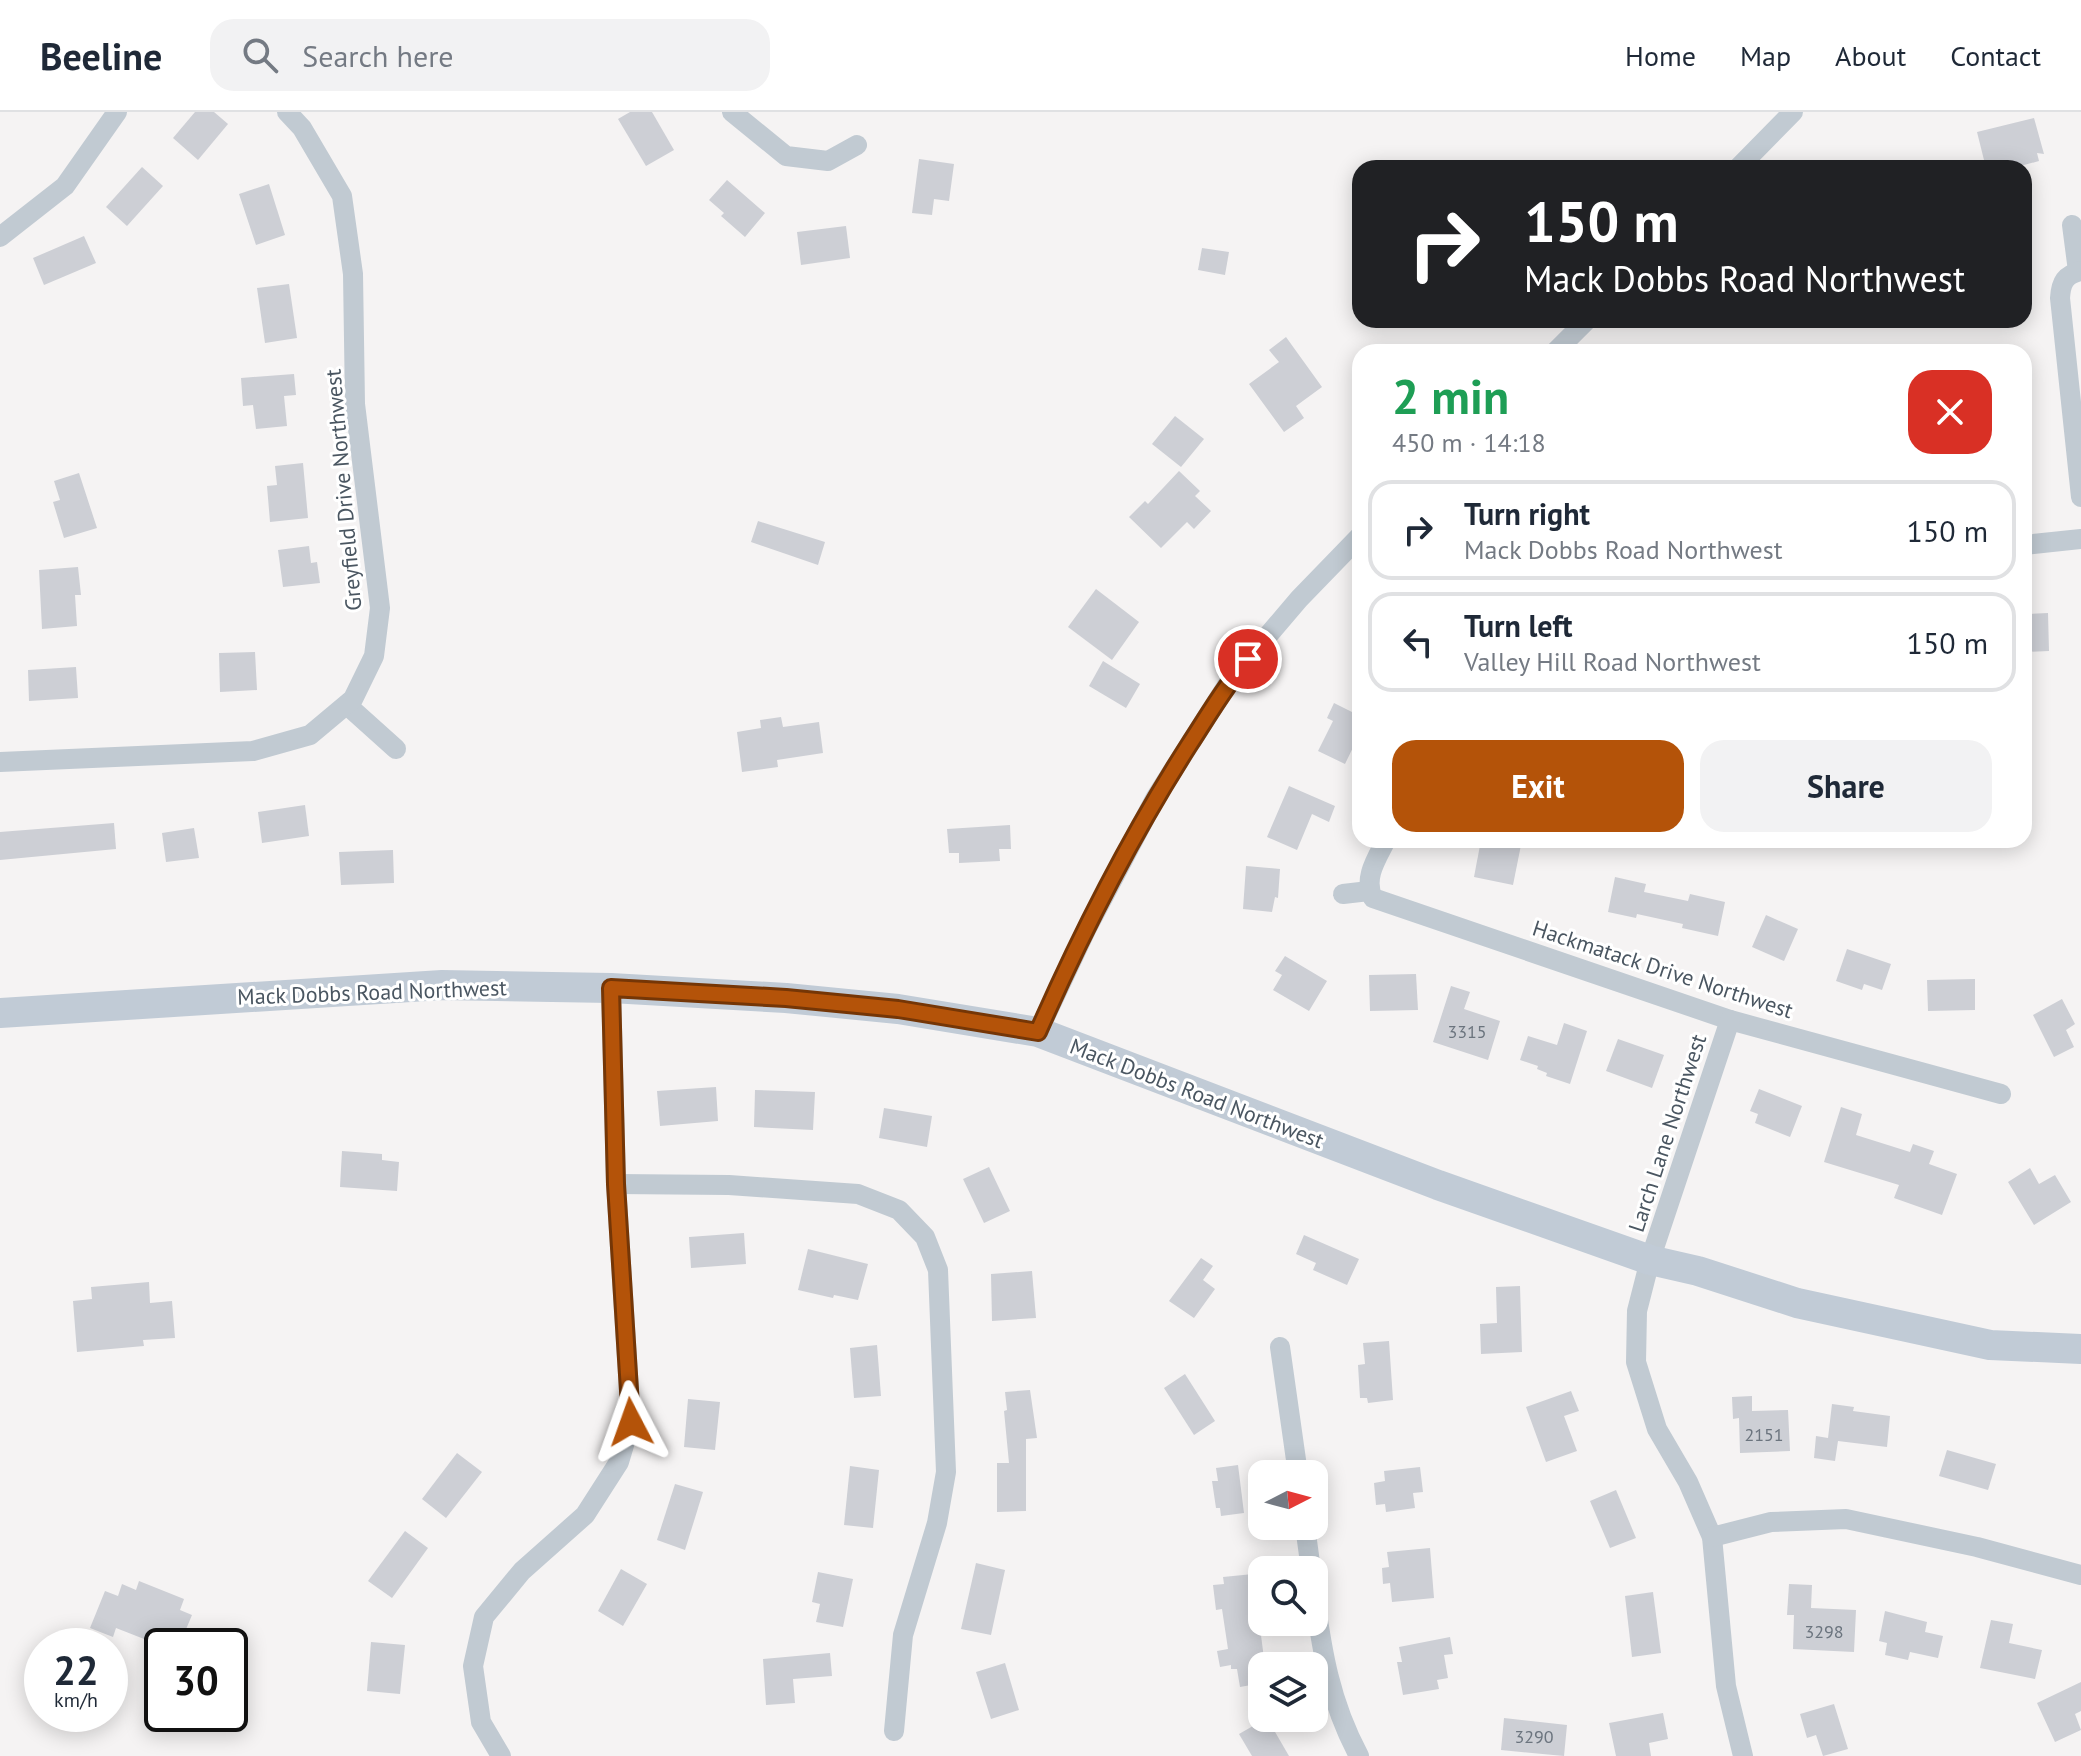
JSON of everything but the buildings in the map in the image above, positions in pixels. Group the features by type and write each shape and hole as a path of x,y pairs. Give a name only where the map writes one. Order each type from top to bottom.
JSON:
{"street":[{"path":"0,237 65,186 117,112"},
{"name":"Greyfield Drive Northwest","path":"0,762 253,751 310,735 353,699 374,656 380,608 355,404 353,274 342,196 302,128 287,112"},
{"path":"732,112 786,156 828,161 857,145"},
{"path":"1746,160 1793,112"},
{"path":"2072,225 2080,271 2067,275 2061,284 2060,298 2081,497"},
{"path":"1563,344 1579,328"},
{"path":"2032,544 2081,539"},
{"path":"1038,1032 1087,928 1156,797 1231,679 1299,599 1352,544"},
{"path":"347,705 396,749"},
{"path":"1343,894 1369,891 1369,878 1382,848"},
{"name":"Hackmatack Drive Northwest","path":"1369,891 1373,898 1730,1020 2001,1094"},
{"name":"Mack Dobbs Road Northwest","path":"0,1013 442,985 611,988 786,998 898,1009 1038,1032 1395,1169 1650,1260 1698,1271 1797,1303 1990,1345 2081,1349"},
{"path":"501,1756 481,1722 473,1666 484,1617 522,1571 585,1515 619,1462 631,1422 616,1184 611,988"},
{"name":"Larch Lane Northwest","path":"1730,1020 1650,1260 1637,1311 1636,1362 1657,1429 1688,1482 1712,1537 1726,1686 1743,1756"},
{"path":"616,1184 729,1185 858,1194 899,1210 925,1237 938,1270 946,1472 937,1523 903,1635 894,1731"},
{"path":"1280,1347 1296,1460"},
{"path":"1712,1537 1771,1522 1846,1519 1977,1547 2081,1575"},
{"path":"1321,1636 1327,1679 1341,1721 1359,1756"}],"route":[{"path":"631,1422 616,1184 611,988 786,998 898,1009 1038,1032 1087,928 1156,797 1231,679 1248,659"}]}
